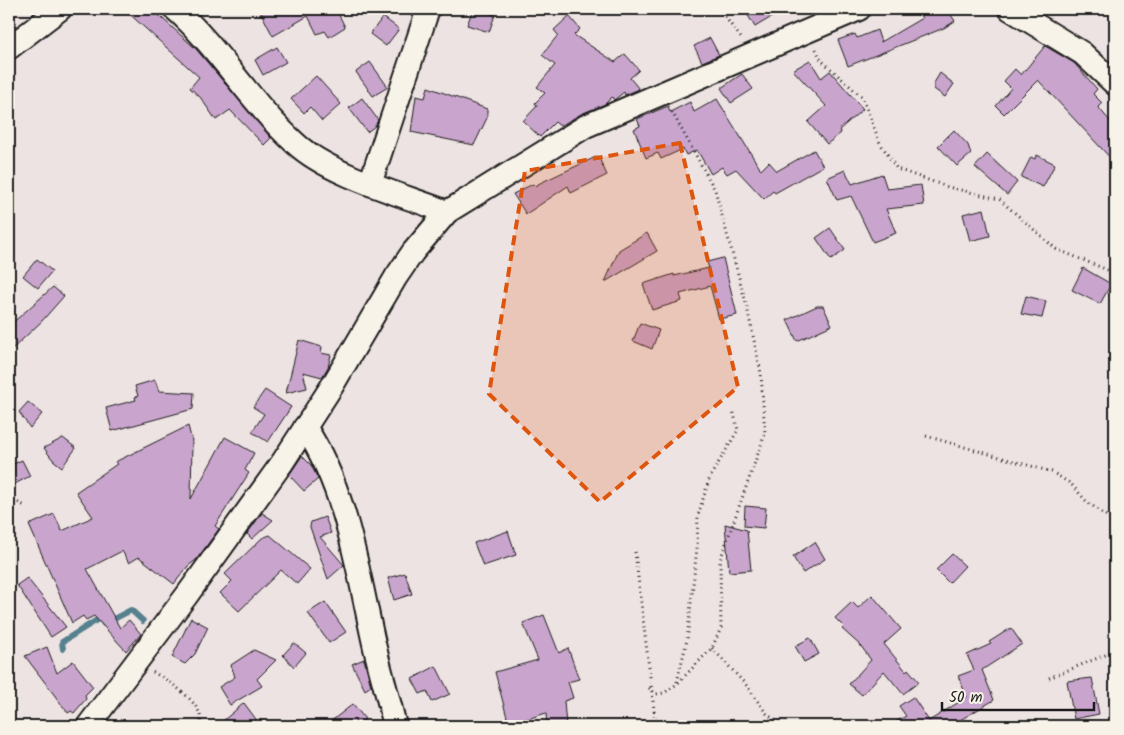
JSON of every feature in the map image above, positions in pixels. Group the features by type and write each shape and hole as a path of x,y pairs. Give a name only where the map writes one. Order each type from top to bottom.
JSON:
{"street":[{"path":"9,48 60,9"},
{"path":"175,9 296,144 324,162 370,184 447,212"},
{"path":"370,184 428,9"},
{"path":"88,726 137,662 305,427 332,386 412,252 447,212 586,126 754,56 860,9"},
{"path":"1010,9 1082,54 1115,84"},
{"path":"305,427 321,451 355,550 375,648 395,726"}],"path":[{"path":"719,9 754,56"},
{"path":"807,32 821,60 862,97 880,143 897,170 948,187 998,199 1056,249 1115,273"},
{"path":"650,688 660,695 677,684 712,648 721,628 720,560 765,434 761,374 746,303 715,190 677,123 664,93"},
{"path":"677,684 687,640 697,548 698,515 710,477 738,430 733,410"},
{"path":"926,436 1052,472 1071,484 1087,502 1115,522"},
{"path":"9,498 25,506"},
{"path":"636,552 650,688 656,726"},
{"path":"712,648 747,686 766,713 782,726"},
{"path":"1049,678 1115,651"},
{"path":"137,662 180,690 199,711 200,726"}],"highlighted area":[{"path":"680,143 738,387 600,502 489,394 525,171"}],"building":[{"path":"124,9 152,9 196,49 271,138 264,145 230,110 216,120 200,97 190,88 199,77"},
{"path":"259,9 336,9 345,27 329,37 325,31 317,34 308,16 273,36"},
{"path":"473,9 495,15 489,32 467,25"},
{"path":"744,9 785,9 755,27"},
{"path":"928,9 947,9 955,21 944,28 848,66 838,40 855,34 857,38 877,30 881,42 922,18 920,15"},
{"path":"569,16 580,29 574,35 615,62 625,54 639,70 630,78 639,89 625,95 624,92 614,100 612,97 605,104 581,114 560,126 555,122 540,137 523,121 537,106 535,103 545,93 537,87 555,65 542,55 558,35 554,30"},
{"path":"383,17 399,29 386,46 370,34"},
{"path":"710,38 719,55 702,62 694,46"},
{"path":"1045,46 1074,63 1097,89 1093,94 1102,103 1098,107 1115,127 1115,163 1038,80 1004,114 996,106 1011,88 1004,81 1015,69 1021,75"},
{"path":"277,47 286,62 263,75 255,60"},
{"path":"810,60 821,78 830,71 863,109 839,130 841,133 827,144 808,122 826,106 793,70"},
{"path":"370,62 388,87 373,96 356,72"},
{"path":"940,73 954,84 945,97 934,89 934,83"},
{"path":"742,74 753,89 731,103 721,88"},
{"path":"316,76 341,104 322,121 310,107 304,113 291,99"},
{"path":"428,87 487,109 487,118 474,145 411,132 416,96 425,98"},
{"path":"362,98 378,120 375,126 367,132 349,108"},
{"path":"717,99 761,170 769,162 777,171 814,150 823,166 775,193 773,191 764,199 736,169 727,174 722,167 711,174 697,150 686,155 683,149 661,159 658,153 646,158 634,129 640,126 637,119 668,106 670,112 690,102 694,112"},
{"path":"954,130 968,145 971,154 957,166 938,146"},
{"path":"987,154 1017,182 1007,195 975,167"},
{"path":"1037,155 1055,164 1043,187 1021,177 1031,157 1035,159"},
{"path":"598,156 607,175 571,193 568,186 526,214 513,194 533,184 535,186"},
{"path":"845,170 852,184 882,174 887,189 921,185 924,205 886,209 896,233 873,242 851,196 837,200 827,178"},
{"path":"984,209 990,236 970,241 963,214"},
{"path":"830,228 845,250 831,260 816,238"},
{"path":"647,233 657,251 605,282 619,250"},
{"path":"723,258 737,315 719,319 710,286 680,294 682,301 652,310 643,284 674,274 674,276 709,268 707,262"},
{"path":"37,259 52,271 38,288 23,276"},
{"path":"1083,268 1111,284 1100,304 1072,290"},
{"path":"53,287 64,296 41,322 9,352 9,326"},
{"path":"1026,296 1046,301 1042,318 1021,314"},
{"path":"817,306 823,306 832,325 797,341 787,320"},
{"path":"640,323 659,330 652,349 633,341"},
{"path":"299,340 322,347 321,353 331,355 328,367 322,377 303,372 307,388 286,393"},
{"path":"155,380 159,391 194,393 193,409 112,431 106,408 136,400 135,397 138,396 135,386"},
{"path":"265,390 291,407 268,442 252,432 264,414 253,407"},
{"path":"28,402 42,414 30,428 19,412"},
{"path":"188,426 192,441 191,499 225,437 254,453 245,470 249,473 215,526 219,529 196,560 188,566 174,584 139,557 129,563 122,551 87,569 120,628 129,620 141,634 126,651 94,616 86,620 83,616 72,623 29,525 54,514 62,531 93,517 76,492 117,464 115,462"},
{"path":"63,438 76,448 62,467 53,460 44,448"},
{"path":"302,456 311,465 318,479 304,491 289,475"},
{"path":"22,460 30,476 9,487 9,466"},
{"path":"745,506 766,508 764,528 744,526"},
{"path":"262,513 273,520 252,539 247,534"},
{"path":"325,517 331,533 320,537 344,565 328,579 310,527 311,522"},
{"path":"725,524 747,530 751,570 729,572"},
{"path":"508,531 516,555 483,566 474,543"},
{"path":"270,535 310,569 297,584 281,570 239,611 220,593 232,581 225,574 262,538"},
{"path":"815,542 825,559 803,573 793,557"},
{"path":"952,554 965,566 949,583 936,570"},
{"path":"405,573 412,594 394,600 388,578"},
{"path":"27,578 66,627 51,637 17,585"},
{"path":"872,595 901,629 884,644 906,671 908,669 919,682 903,694 884,671 862,695 849,684 871,660 861,646 842,629 844,627 835,618 852,602 858,608"},
{"path":"325,602 346,632 329,643 308,613"},
{"path":"544,615 559,653 568,648 579,679 568,682 573,698 564,701 566,726 547,726 546,713 509,725 495,672 538,660 523,623"},
{"path":"191,618 208,627 195,654 185,664 172,657"},
{"path":"1011,628 1022,644 982,670 994,700 950,726 889,726 906,716 899,706 913,697 929,721 967,697 958,676 974,670 967,655 991,644 989,642"},
{"path":"810,638 819,654 804,662 795,646"},
{"path":"294,643 306,653 294,667 283,655"},
{"path":"47,647 57,673 73,661 93,687 85,695 86,699 74,713 71,711 68,713 25,656"},
{"path":"254,650 276,660 257,679 262,686 230,705 219,687 235,677 231,665"},
{"path":"364,659 371,686 365,690 352,664"},
{"path":"436,666 450,694 432,702 427,691 420,694 412,679"},
{"path":"1092,678 1099,714 1074,719 1067,681"},
{"path":"244,703 261,726 217,726"},
{"path":"353,704 365,719 356,726 325,726"}],"waterway":[{"path":"63,649 62,642 100,618 104,624 131,610 143,621"}]}
